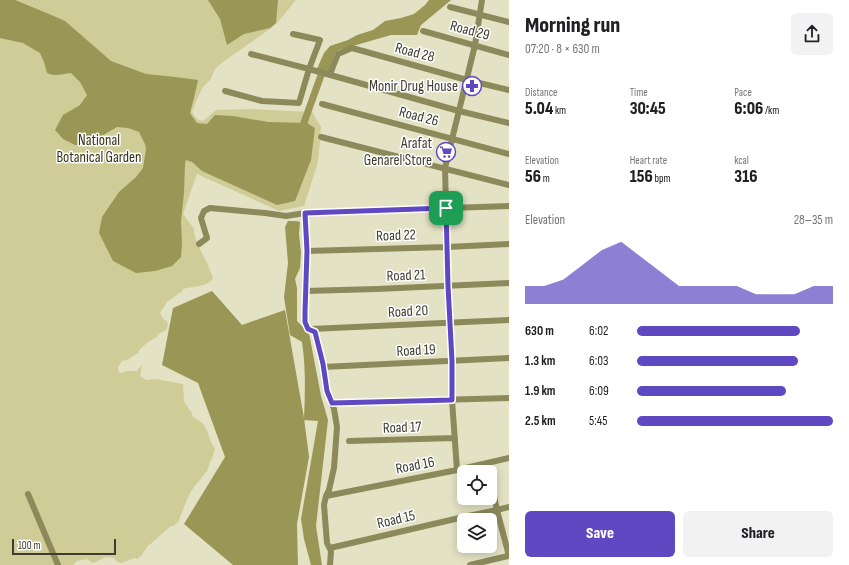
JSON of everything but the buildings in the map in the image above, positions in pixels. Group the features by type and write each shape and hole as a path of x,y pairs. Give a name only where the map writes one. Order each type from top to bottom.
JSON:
{"street":[{"path":"457,470 452,400 445,168 476,45 482,0"},
{"path":"450,7 509,22"},
{"name":"Road 29","path":"424,31 509,54"},
{"path":"225,91 262,101 299,103 320,40 293,34"},
{"name":"Road 28","path":"330,75 338,54 352,48 509,90"},
{"path":"251,54 459,111 509,123"},
{"name":"Road 26","path":"322,104 509,154"},
{"path":"321,137 509,185"},
{"path":"199,244 207,238 201,218 204,211 210,208 286,216 305,213 509,206"},
{"path":"305,213 307,251 305,322 308,329 315,332 327,391 334,409 337,427 334,468 324,505 327,543 331,551 330,565"},
{"name":"Road 22","path":"307,251 509,244"},
{"name":"Road 21","path":"305,291 509,283"},
{"name":"Road 20","path":"308,329 509,320"},
{"name":"Road 19","path":"323,367 509,358"},
{"path":"332,403 509,398"},
{"name":"Road 17","path":"349,442 455,438"},
{"name":"Road 16","path":"478,465 509,458"},
{"name":"Road 16","path":"326,496 457,470"},
{"path":"28,494 58,565"},
{"path":"470,565 509,556 496,505"},
{"path":"497,510 509,507"},
{"name":"Road 15","path":"330,548 497,510"}],"green space":[{"name":"National Botanical Garden","path":"0,0 296,0 277,23 215,69 210,80 203,87 192,112 197,119 203,121 216,110 251,109 312,112 321,127 318,162 304,206 279,211 197,174 183,214 194,229 197,241 213,278 204,285 183,289 167,302 160,313 163,319 167,321 168,325 166,330 148,342 140,349 138,353 127,360 122,361 118,367 120,373 137,371 142,365 140,376 146,380 156,379 183,384 184,402 192,413 192,416 204,425 215,448 207,471 189,495 178,522 171,526 147,547 137,559 134,558 122,563 117,562 114,558 106,557 93,563 86,559 77,561 73,565 0,565"}],"shaded area":[{"path":"0,0 15,0 65,21 111,61 146,74 198,80 190,113 197,123 207,124 215,115 233,116 268,122 307,123 315,128 311,160 295,201 277,205 202,171 192,162 186,160 181,221 181,257 172,266 155,271 136,273 113,261 99,233 102,217 119,192 136,177 143,168 146,149 145,144 139,132 128,128 117,127 86,145 75,145 63,139 55,130 63,115 80,105 87,95 80,82 71,73 56,75 47,73 40,53 23,43 0,38"},
{"path":"208,0 278,0 276,23 270,28 244,34 227,45 220,19"},
{"path":"429,0 451,0 421,25 417,35 391,35 339,50 335,53 328,74 316,71 324,53 330,46 373,30 385,21 414,14"},
{"path":"288,221 300,222 300,268 295,279 297,288 297,321 309,333 321,396 328,420 316,526 322,565 311,565 304,539 301,519 318,421 304,420 305,371 302,342 290,335 284,297 288,263 285,227"},
{"path":"212,291 242,325 285,310 304,418 309,457 297,524 298,565 233,565 184,524 225,457 198,383 162,365 173,308"}],"waterway":[{"path":"301,131 324,67"}],"place":[{"name":"Monir Drug House","path":"472,86"},
{"name":"Arafat Genarel Store","path":"446,152"}],"route":[{"path":"446,208 452,361 452,400 332,403 327,391 323,364 315,332 308,329 305,322 307,251 305,213 446,208"}]}
